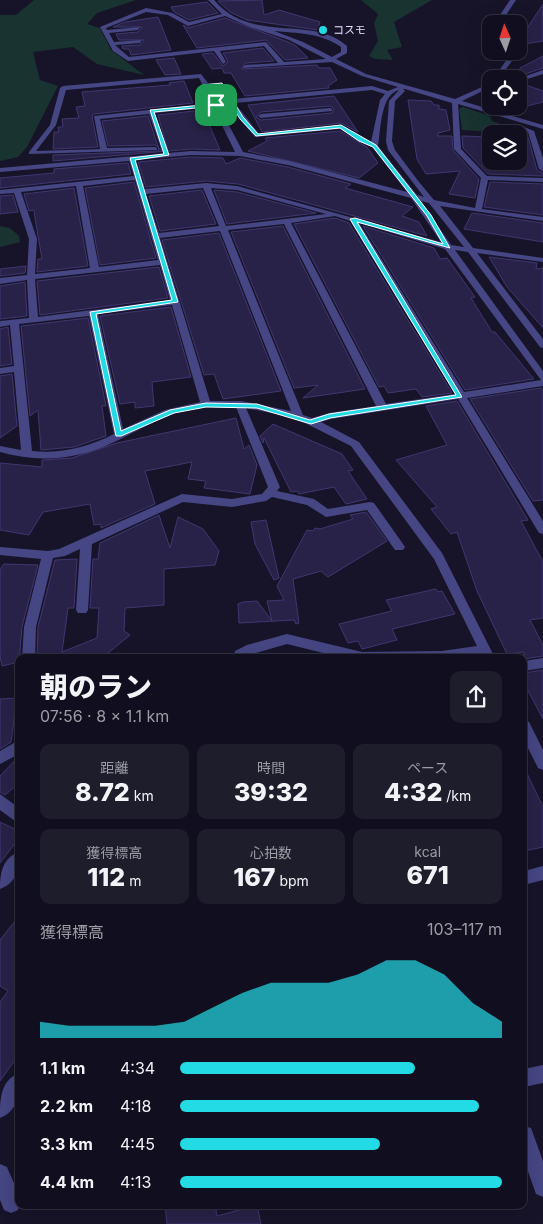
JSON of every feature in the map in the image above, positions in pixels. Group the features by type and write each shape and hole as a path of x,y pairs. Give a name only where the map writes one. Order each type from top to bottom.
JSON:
{"street":[{"path":"211,0 217,8 227,14 302,43 331,60 364,75 482,111"},
{"path":"503,15 513,0"},
{"path":"227,14 188,24 170,14 146,10 103,27 115,50 128,59 266,44 282,64"},
{"path":"106,32 138,28"},
{"path":"245,67 331,60 344,53 344,46 335,40 282,30 265,29"},
{"path":"214,40 224,62"},
{"path":"112,44 140,41"},
{"path":"527,77 543,72"},
{"path":"240,154 201,76 63,88 53,126 31,153 104,150 240,154 289,163 432,202 478,211 543,218"},
{"path":"205,85 220,84 242,118 257,136 341,127"},
{"path":"260,116 324,102 372,88 387,93 404,87"},
{"path":"404,87 402,92 395,96 392,101 389,141 392,150 416,184 543,346"},
{"path":"455,102 482,89"},
{"path":"374,146 383,100 387,93"},
{"path":"231,101 324,102"},
{"path":"324,102 341,127 360,140 374,146 429,216 448,247 543,378"},
{"path":"455,102 458,148 485,178 543,180"},
{"path":"104,150 96,117 216,105"},
{"path":"151,111 166,152"},
{"path":"543,127 496,115 493,119 531,131 543,169"},
{"path":"0,170 132,158 166,152"},
{"path":"132,158 206,405"},
{"path":"0,192 137,178"},
{"path":"478,211 485,178"},
{"path":"79,184 95,270"},
{"path":"141,192 206,185 237,188 448,247 471,252 543,260"},
{"path":"206,185 299,418"},
{"path":"17,191 33,239 31,278 34,320"},
{"path":"155,236 338,215"},
{"path":"353,219 543,530"},
{"path":"287,222 382,407"},
{"path":"0,281 163,262"},
{"path":"0,324 176,302"},
{"path":"93,312 119,434"},
{"path":"14,322 27,455"},
{"path":"509,331 543,327"},
{"path":"0,371 19,368"},
{"path":"311,422 329,416 382,407 543,383"},
{"path":"0,449 27,455 50,455 86,449 172,411 206,405 240,405 272,410 311,422 338,433 354,444 442,562 487,654"},
{"path":"0,551 61,553 182,498 232,502 266,497 274,487 240,405"},
{"path":"269,493 310,502 326,513 370,506 399,548"},
{"path":"82,610 86,541"},
{"path":"28,654 30,627 48,554"},
{"path":"242,654 252,649 287,639 346,654"},
{"path":"527,666 543,663"},
{"path":"527,732 543,764"},
{"path":"0,758 15,749"},
{"path":"0,801 15,814"},
{"path":"0,882 15,864"},
{"path":"527,877 543,873"},
{"path":"527,1077 543,1074"},
{"path":"0,1109 15,1088"},
{"path":"527,1143 543,1187"},
{"path":"0,1174 10,1204"}],"green space":[{"path":"34,0 136,0 97,13 87,24 100,28 111,50 144,75 97,64 73,47 33,52 40,80 58,86 27,147 18,157 0,161 0,15 16,15"},
{"path":"361,0 432,0 394,22 402,47 387,50 393,60 375,59 369,56 378,41 374,23 378,14"},
{"path":"463,107 482,113 482,115 490,116 492,121 503,125 482,125 482,131 462,130 459,109"},
{"path":"0,226 10,228 19,236 20,242 0,247"}],"building":[{"path":"262,0 264,15 279,10 320,22 318,30 247,20 230,12 218,1"},
{"path":"207,2 218,13 189,20 174,12 171,7"},
{"path":"543,4 543,41 528,43 528,27"},
{"path":"158,17 171,50 131,55 129,49 123,49 122,46 140,45 144,40 119,40 116,34 138,32 142,27 113,27 125,22"},
{"path":"225,18 288,42 296,46 308,58 285,60 266,40 197,48 183,25 188,28"},
{"path":"263,48 274,61 245,63 242,69 317,65 319,68 330,68 337,80 328,86 329,88 245,96 231,73 224,73 222,68 212,69 202,54 213,53 223,66 228,62 223,53"},
{"path":"543,56 543,68 527,73 527,70 520,70 520,68"},
{"path":"174,58 181,74 165,75 156,60"},
{"path":"184,81 193,103 94,114 92,116 98,147 53,149 54,132 59,132 58,127 63,127 62,119 79,118 76,107 85,106 82,92 170,85 169,83"},
{"path":"527,85 543,91 543,102 527,106"},
{"path":"334,96 358,132 341,123 262,132 248,105","holes":["330,106 334,109 332,113 261,120 256,117 261,112"]},
{"path":"408,100 431,101 434,105 439,105 439,109 446,110 450,130 438,133 438,136 452,136 453,150 479,179 475,198 449,194 460,171 426,174 417,159"},
{"path":"203,110 220,150 191,149 168,151 158,115"},
{"path":"148,116 159,148 155,145 108,146 102,121"},
{"path":"340,131 367,147 378,163 359,178 248,151 267,141 265,138"},
{"path":"462,136 482,137 482,168 463,148"},
{"path":"528,137 537,170 543,173 543,176 488,174 484,170 527,170"},
{"path":"159,148 168,151 53,161 53,155 158,151"},
{"path":"191,157 223,158 226,164 240,158 288,167 351,184 345,188 413,207 402,216 419,222 427,236 238,184 206,181 146,187 138,162"},
{"path":"128,163 131,174 0,188 0,178 54,173 54,169"},
{"path":"134,182 156,258 100,265 85,188"},
{"path":"490,182 543,184 543,215 484,207"},
{"path":"74,188 88,266 37,272 38,259 42,259 34,210 29,211 24,194"},
{"path":"202,190 216,224 160,231 149,196"},
{"path":"214,190 237,192 316,213 227,224"},
{"path":"13,195 18,212 0,214 0,196"},
{"path":"472,213 543,223 543,242 464,229"},
{"path":"335,218 349,223 452,393 422,397 416,389 388,393 384,386 379,387 294,224"},
{"path":"283,226 365,389 303,398 318,385 294,388 231,232"},
{"path":"363,226 434,248 440,259 447,258 475,297 471,298 492,332 495,332 534,379 465,390"},
{"path":"219,233 281,391 223,399 214,374 204,375 162,240"},
{"path":"489,257 537,263 536,269 543,268 543,328 507,287"},
{"path":"26,266 25,273 0,276 0,269"},
{"path":"159,267 168,298 40,315 37,281"},
{"path":"25,282 27,316 0,319 0,286"},
{"path":"171,307 191,377 152,382 154,406 135,408 135,402 120,404 100,316"},
{"path":"88,318 106,406 102,406 106,436 74,447 41,450 38,410 30,416 21,326"},
{"path":"8,327 12,364 0,366 0,329"},
{"path":"12,374 17,426 0,438 0,376"},
{"path":"541,388 543,391 543,500 533,501 470,399"},
{"path":"457,401 528,520 521,521 543,562 543,618 530,620 543,645 543,656 527,659 527,654 524,654 524,652 507,654 477,591 457,532 451,534 431,509 437,507 396,460 447,445 426,406"},
{"path":"236,418 244,449 249,445 257,465 250,494 204,488 206,481 188,479 192,462 145,471 155,504 101,528 101,524 94,525 90,504 43,512 29,535 0,530 0,463 42,467 42,460 72,458 117,443"},
{"path":"273,424 342,454 353,470 348,471 367,499 346,504 334,487 299,494 297,491 291,492 264,438 263,443 260,436"},
{"path":"366,512 387,541 328,577 321,571 293,579 299,623 296,624 294,620 239,623 238,604 257,601 272,621 267,601 284,600 277,586 307,530 313,531 315,528 320,529 353,519 350,515"},
{"path":"159,515 170,548 178,517 203,529 219,551 215,565 164,569 164,605 125,608 124,631 130,635 107,654 37,654 38,627 55,560 77,559 74,608 68,608 62,652 97,638 99,608 90,608 93,559 98,559 100,543"},
{"path":"266,520 279,578 274,580 255,544 251,522"},
{"path":"4,564 38,565 22,627 20,654 15,654 15,663 2,666 0,656 0,569"},
{"path":"436,589 438,592 442,591 455,614 392,629 397,640 362,649 358,641 348,643 339,624 392,611 386,600"},
{"path":"543,670 543,719 527,689 527,673"},
{"path":"15,698 11,742 0,749 0,699"},
{"path":"15,760 15,786 5,795 0,792 0,776"},
{"path":"527,773 543,807 543,847 527,850"},
{"path":"0,822 15,829 15,843 0,863"},
{"path":"15,921 15,1060 0,1081 0,1002 8,991 0,986 0,940"},
{"path":"165,1209 216,1209 217,1216 242,1209 258,1209 261,1224 167,1224"}],"place":[{"name":"コスモ","path":"323,30"}],"route":[{"path":"220,84 242,118 257,136 341,127 360,140 374,146 424,209 448,247 353,219 460,396 329,416 311,422 257,406 206,405 172,411 119,434 93,312 176,302 132,158 167,155 151,111 216,105 205,85 220,84"}]}
